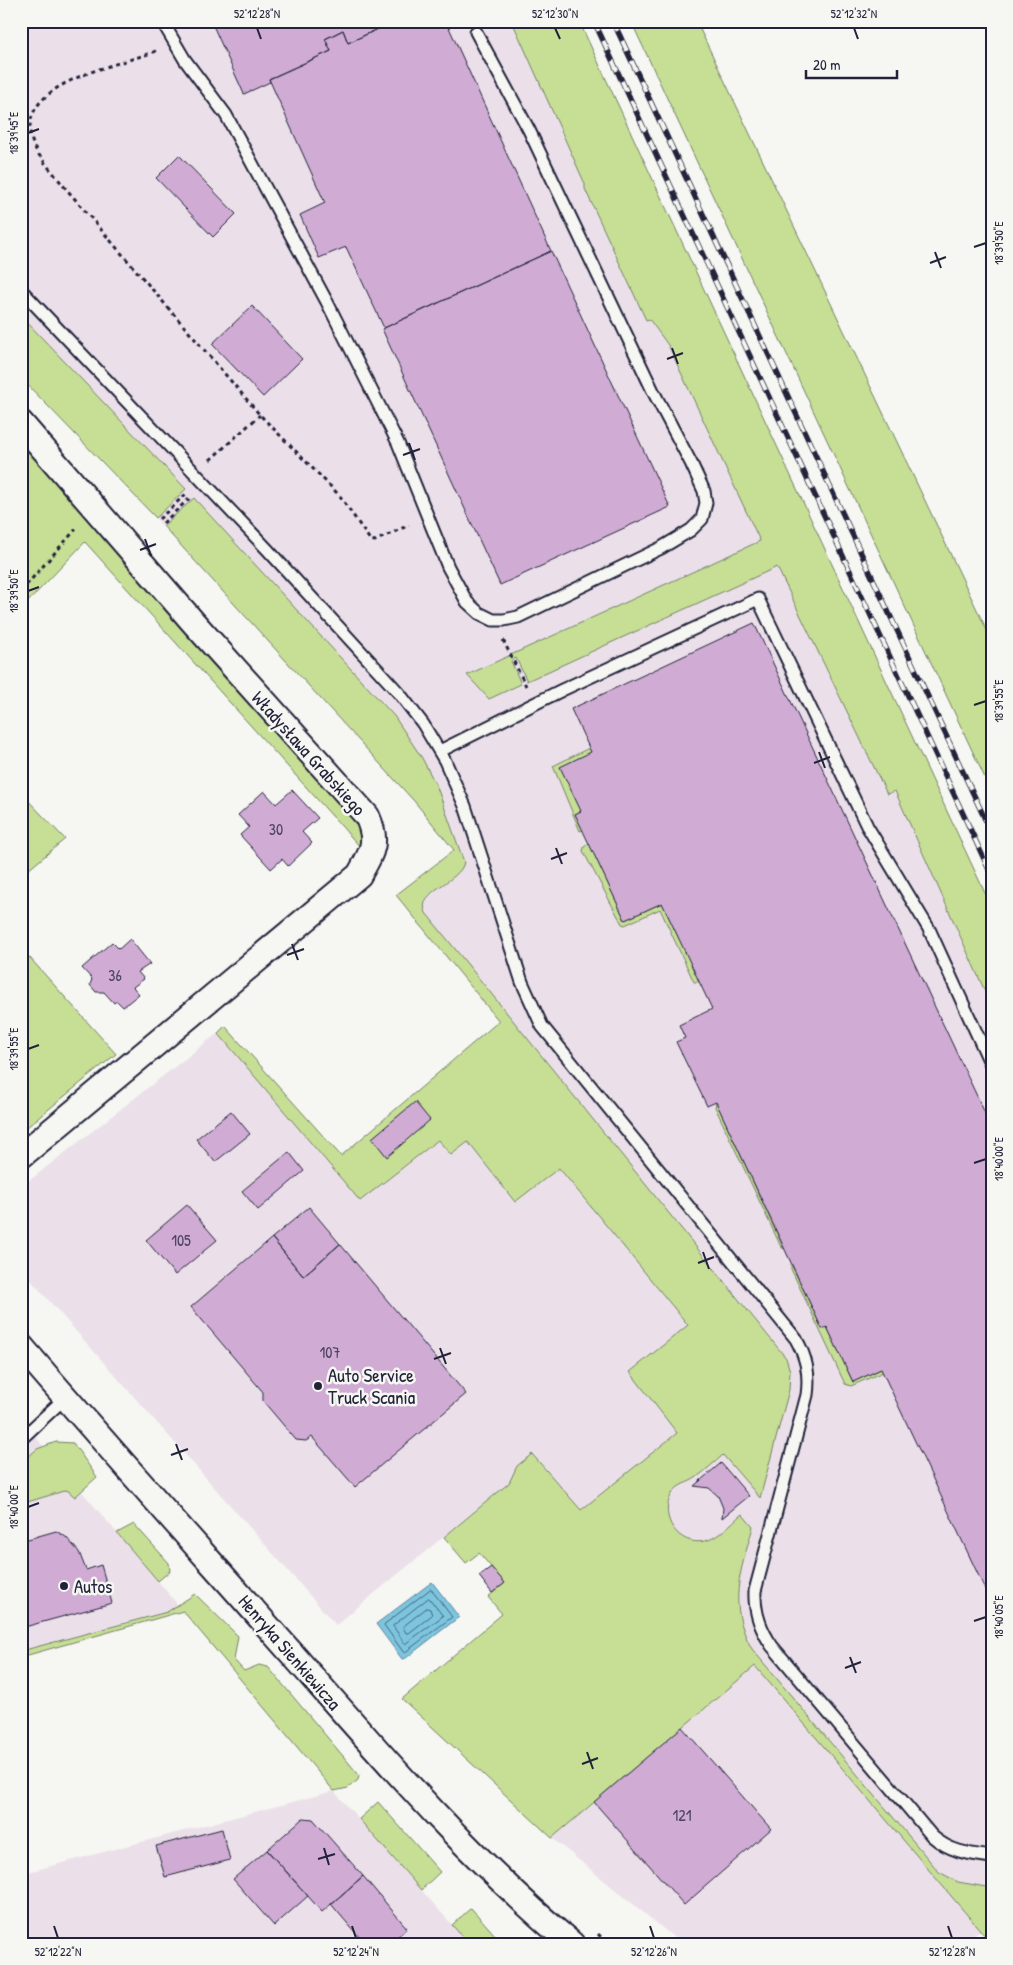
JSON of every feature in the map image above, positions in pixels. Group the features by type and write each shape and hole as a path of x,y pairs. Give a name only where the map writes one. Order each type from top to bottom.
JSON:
{"street":[{"name":"Władysława Grabskiego","path":"21,423 192,622 367,816 374,832 372,852 358,875 21,1156"},
{"name":"Henryka Sienkiewicza","path":"21,1346 369,1742 481,1860 539,1916 572,1944"}],"lane":[{"path":"162,21 174,44 226,115 327,302 398,443 448,567 467,602 479,614 499,620 518,617 661,548 699,523 704,514 706,503 704,492 691,463 654,393 529,130 476,32"},
{"path":"21,290 196,472 399,693 423,724 440,751 465,806 522,982 542,1026 796,1339 807,1362 807,1394 755,1591 756,1609 761,1628 772,1646 932,1836 951,1849 970,1855 992,1857"},
{"path":"440,751 562,690 758,599 867,826 929,929 992,1067"},
{"path":"21,1439 65,1398"},
{"path":"539,1916 557,1944"}],"path":[{"path":"174,44 84,73 57,88 34,113 30,132 38,152 62,184 260,415 340,496 370,540 376,541 396,531"},
{"path":"196,472 260,415"},
{"path":"159,519 188,492"},
{"path":"163,523 192,496"},
{"path":"21,591 94,508"},
{"path":"507,647 525,684"}],"shaded area":[{"path":"21,21 520,21 777,567 887,794 895,791 992,1007 992,1944 979,1931 961,1944 682,1944 552,1838 755,1666 623,1510 787,1373 396,895 454,850 414,801 281,654 101,459 21,378"},
{"path":"218,1033 360,1201 438,1140 468,1141 515,1202 559,1168 688,1325 678,1433 581,1510 532,1454 517,1466 509,1483 336,1625 21,1269 21,1187"},
{"path":"21,1420 158,1581 183,1611 21,1657"},
{"path":"334,1791 469,1944 29,1944 21,1942 21,1874"}],"green space":[{"path":"512,21 579,21 992,908 992,1007 895,791 887,794 777,567 527,681 516,658 511,661 521,684 489,699 467,675 760,541 668,345 649,319 646,320 585,189 585,184"},
{"path":"631,21 696,21 992,641 992,793"},
{"path":"21,316 186,489 156,518 21,378"},
{"path":"21,436 364,822 362,849 85,542 21,609"},
{"path":"194,498 394,716 422,758 437,787 464,862 461,869 455,875 432,892 424,905 426,913 786,1358 790,1371 789,1390 760,1498 723,1455 697,1477 674,1490 668,1503 669,1520 679,1535 695,1542 715,1537 742,1514 753,1527 738,1588 740,1617 744,1633 752,1649 939,1872 958,1882 992,1888 992,1944 755,1666 552,1838 402,1699 502,1614 488,1597 505,1583 479,1553 466,1563 444,1537 509,1483 517,1466 532,1454 581,1510 677,1433 630,1372 688,1325 559,1168 515,1202 468,1142 451,1155 438,1140 360,1201 218,1033 225,1026 341,1156 499,1021 396,895 454,850 414,801 163,526"},
{"path":"589,748 591,752 581,811 575,814 583,830 580,831 553,766"},
{"path":"21,793 65,839 21,876"},
{"path":"589,843 625,920 662,903 700,982 694,982 660,909 625,925 622,924 583,851 584,847"},
{"path":"21,948 116,1054 21,1132"},
{"path":"716,1102 784,1249 781,1247 715,1107"},
{"path":"791,1264 822,1329 827,1327 853,1382 881,1369 883,1372 851,1386 845,1384 791,1269"},
{"path":"56,1442 73,1443 97,1477 75,1497 67,1490 21,1504 21,1463 37,1449"},
{"path":"134,1524 169,1563 170,1571 158,1581 117,1533"},
{"path":"195,1594 238,1636 234,1660 244,1671 259,1665 268,1667 359,1775 358,1780 348,1788 334,1791 183,1611 21,1657 21,1651 167,1612"},
{"path":"378,1802 440,1872 421,1890 359,1819"},
{"path":"471,1908 503,1944 469,1944 452,1925"}],"water":[{"path":"432,1582 459,1617 406,1658 402,1659 376,1624"}],"building":[{"path":"211,21 395,21 348,43 343,30 325,39 331,51 269,79 270,82 244,94"},
{"path":"395,21 446,21 551,251 384,328 346,247 319,258 300,215 325,203 269,79 331,51 325,39 343,30 348,43"},
{"path":"179,155 236,214 213,237 156,178"},
{"path":"551,251 670,507 500,585 382,329"},
{"path":"252,306 302,359 263,397 212,344"},
{"path":"754,623 992,1128 992,1604 881,1369 853,1382 827,1327 822,1329 716,1102 707,1106 676,1042 685,1038 679,1025 712,1009 662,903 625,920 575,814 581,811 560,767 591,752 571,709"},
{"path":"292,790 318,818 302,832 312,843 288,866 282,859 271,869 240,835 249,827 238,815 264,791 276,804"},
{"path":"130,939 150,964 138,972 144,979 133,987 139,994 123,1007 117,1001 114,1003 104,992 96,992 90,985 92,979 82,968 112,942 119,949"},
{"path":"415,1102 430,1120 387,1157 372,1138"},
{"path":"231,1111 250,1134 215,1162 196,1139"},
{"path":"289,1152 304,1171 258,1210 242,1191"},
{"path":"187,1205 217,1240 175,1275 146,1240"},
{"path":"309,1207 340,1244 303,1276 272,1238"},
{"path":"272,1238 303,1276 340,1244 466,1394 355,1487 312,1437 306,1441 296,1440 263,1401 263,1392 191,1307"},
{"path":"721,1463 749,1496 722,1518 723,1508 718,1496 709,1488 694,1486"},
{"name":"Autos","path":"56,1531 66,1537 79,1552 86,1570 101,1565 112,1603 21,1628 21,1541"},
{"path":"491,1567 505,1583 492,1593 479,1576"},
{"path":"682,1727 771,1829 684,1905 594,1802"},
{"path":"303,1818 313,1819 363,1876 322,1912 267,1850"},
{"path":"222,1829 230,1860 165,1877 156,1846"},
{"path":"267,1850 308,1896 274,1926 233,1879"},
{"path":"363,1876 407,1928 389,1944 365,1944 331,1904"}],"railway":[{"path":"594,21 992,876"},
{"path":"613,21 992,834"}],"place":[{"name":"Auto Service Truck Scania","path":"318,1386"},
{"name":"Autos","path":"64,1586"}]}
